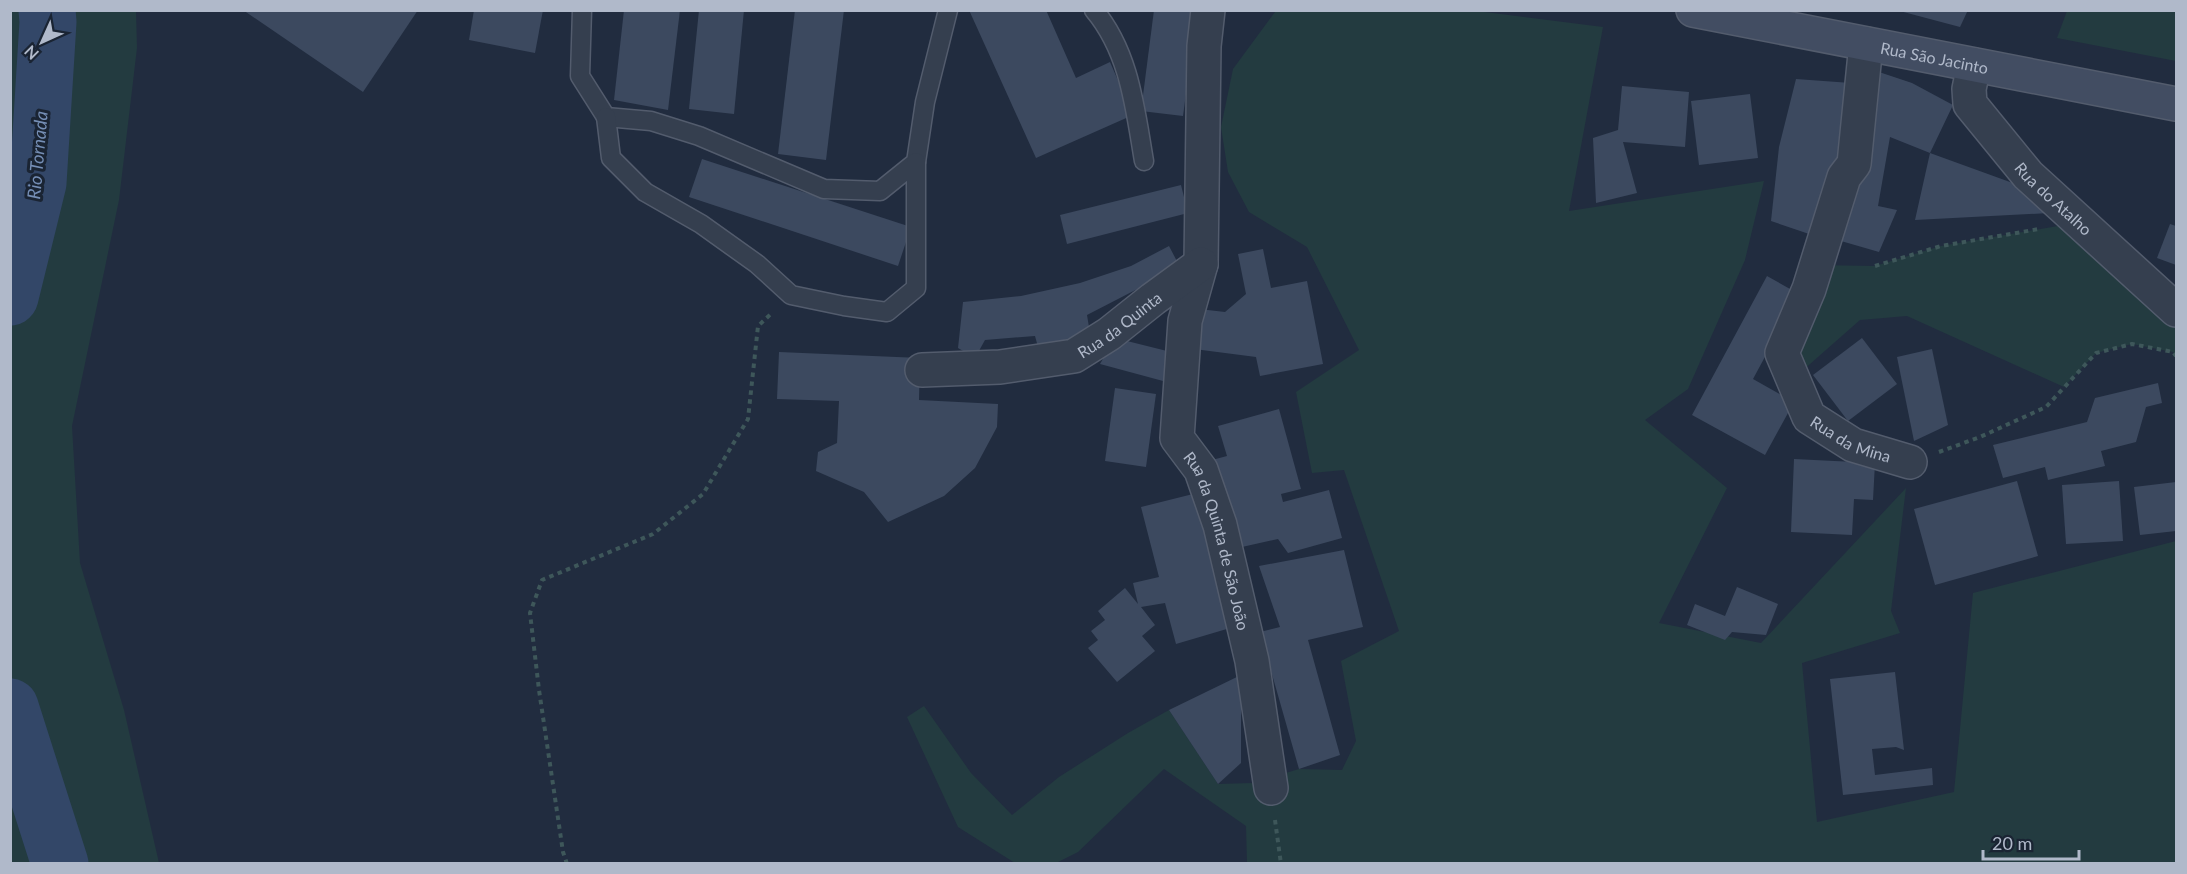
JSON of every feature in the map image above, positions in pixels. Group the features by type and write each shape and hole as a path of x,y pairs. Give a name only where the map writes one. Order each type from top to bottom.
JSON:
{"main road":[{"name":"Rua São Jacinto","path":"1693,10 2176,104"}],"street":[{"name":"Rua da Quinta de São João","path":"1208,10 1204,46 1201,264 1185,321 1177,438 1201,470 1220,525 1252,661 1271,788"},
{"name":"Rua da Mina","path":"1866,44 1854,164 1844,177 1809,289 1782,353 1809,417 1853,445 1910,462"},
{"name":"Rua do Atalho","path":"1974,65 1969,89 1970,104 2028,175 2176,310"},
{"name":"Rua da Quinta","path":"922,370 1000,368 1074,356 1109,334 1201,264"}],"lane":[{"path":"582,10 580,76 606,117 611,158 645,192 701,224 738,250 791,295 887,312 916,288 916,162 925,102 948,10"},
{"path":"1094,10 1117,46 1131,85 1144,161"},
{"path":"606,117 651,121 699,136 824,189 880,191 916,162"}],"path":[{"path":"1875,266 1941,246 2081,222"},
{"path":"567,864 563,852 546,737 530,613 542,580 653,534 703,494 748,419 758,327 791,295"},
{"name":"Rua da Mina","path":"1910,462 1980,437 2046,407 2096,353 2132,344 2173,352 2176,356"},
{"path":"1271,788 1281,864"}],"green space":[{"path":"1469,10 1603,27 1569,211 1764,181 1745,260 1688,389 1645,420 1727,488 1659,623 1761,643 1906,488 1891,611 1900,633 1802,663 1817,822 1954,792 1973,593 2176,541 2176,863 1247,863 1246,826 1164,769 1078,852 1056,863 1015,863 958,827 907,717 924,706 971,773 1012,815 1059,777 1169,710 1218,784 1253,783 1299,769 1342,770 1356,741 1341,661 1399,631 1344,470 1312,473 1296,392 1359,350 1307,247 1249,212 1228,172 1221,127 1233,69 1275,12"},
{"path":"10,11 136,11 137,48 119,200 72,426 80,563 124,710 159,863 11,863"},
{"path":"2067,11 2176,11 2176,61 2057,38"},
{"path":"2081,222 2176,308 2176,356 2173,352 2132,344 2096,353 2064,387 1907,316 1860,320 1793,379 1816,265 1875,266 1941,246"}],"building":[{"path":"243,10 418,10 363,92"},
{"path":"474,10 543,10 535,53 469,40"},
{"path":"624,10 680,10 668,110 614,100"},
{"path":"699,10 744,10 734,114 689,109"},
{"path":"795,10 844,10 826,160 778,154"},
{"path":"969,10 1046,10 1076,78 1110,62 1133,115 1036,158"},
{"path":"1154,10 1197,12 1183,116 1141,111"},
{"path":"1896,10 1968,10 1960,27"},
{"path":"1873,70 1912,83 1953,105 1930,153 1890,137 1878,206 1897,210 1879,252 1841,241"},
{"path":"1796,79 1851,83 1855,134 1818,237 1771,221 1779,147"},
{"path":"1622,86 1689,92 1685,147 1623,142 1637,193 1596,203 1593,138 1618,130"},
{"path":"1750,94 1758,158 1699,165 1691,101"},
{"path":"1930,153 2032,190 2049,213 1915,220"},
{"path":"702,159 911,227 898,266 689,197"},
{"path":"1181,185 1188,213 1067,244 1060,215"},
{"path":"2170,224 2176,226 2176,265 2157,258"},
{"path":"1169,246 1180,267 1087,315 1090,333 1038,347 1035,336 985,340 975,358 958,348 963,302 1021,296 1080,283 1131,266"},
{"path":"1263,249 1271,288 1307,281 1323,364 1260,376 1256,357 1194,349 1199,309 1225,312 1246,294 1238,254"},
{"path":"1767,276 1799,294 1753,379 1794,402 1765,455 1692,415"},
{"path":"1115,338 1171,352 1163,381 1100,364"},
{"path":"1862,338 1897,384 1848,421 1813,375"},
{"path":"1932,349 1948,425 1914,441 1897,357"},
{"path":"779,352 920,358 919,400 998,404 997,427 975,468 944,496 888,522 864,492 816,471 818,452 837,443 839,401 777,399"},
{"path":"2158,383 2162,403 2146,407 2136,442 2101,451 2105,466 2048,480 2045,467 2003,478 1993,445 2087,422 2095,398"},
{"path":"1115,388 1156,394 1146,467 1105,461"},
{"path":"1279,409 1301,489 1281,494 1283,502 1329,490 1342,538 1288,553 1278,539 1233,549 1212,460 1227,456 1218,426"},
{"path":"1794,459 1875,463 1873,500 1854,499 1852,535 1791,532"},
{"path":"2017,481 2038,556 1935,585 1914,509"},
{"path":"2119,481 2123,541 2066,544 2062,485"},
{"path":"2176,482 2176,531 2140,535 2134,487"},
{"path":"1201,492 1237,626 1176,644 1165,603 1141,607 1155,625 1142,636 1155,651 1117,682 1088,648 1098,640 1091,631 1105,620 1098,611 1125,588 1138,604 1133,583 1159,577 1141,507"},
{"path":"1344,550 1363,627 1308,640 1340,755 1299,769 1260,632 1280,627 1259,566"},
{"path":"1737,587 1778,604 1766,635 1732,632 1725,640 1687,625 1695,604 1725,616"},
{"path":"1895,672 1904,750 1896,747 1872,749 1875,775 1932,768 1933,785 1843,795 1830,679"},
{"path":"1241,675 1241,763 1218,784 1169,710"}],"waterway":[{"name":"Rio Tornada","path":"10,297 38,183 47,10"},
{"name":"Rio Tornada","path":"10,707 60,864"}]}
